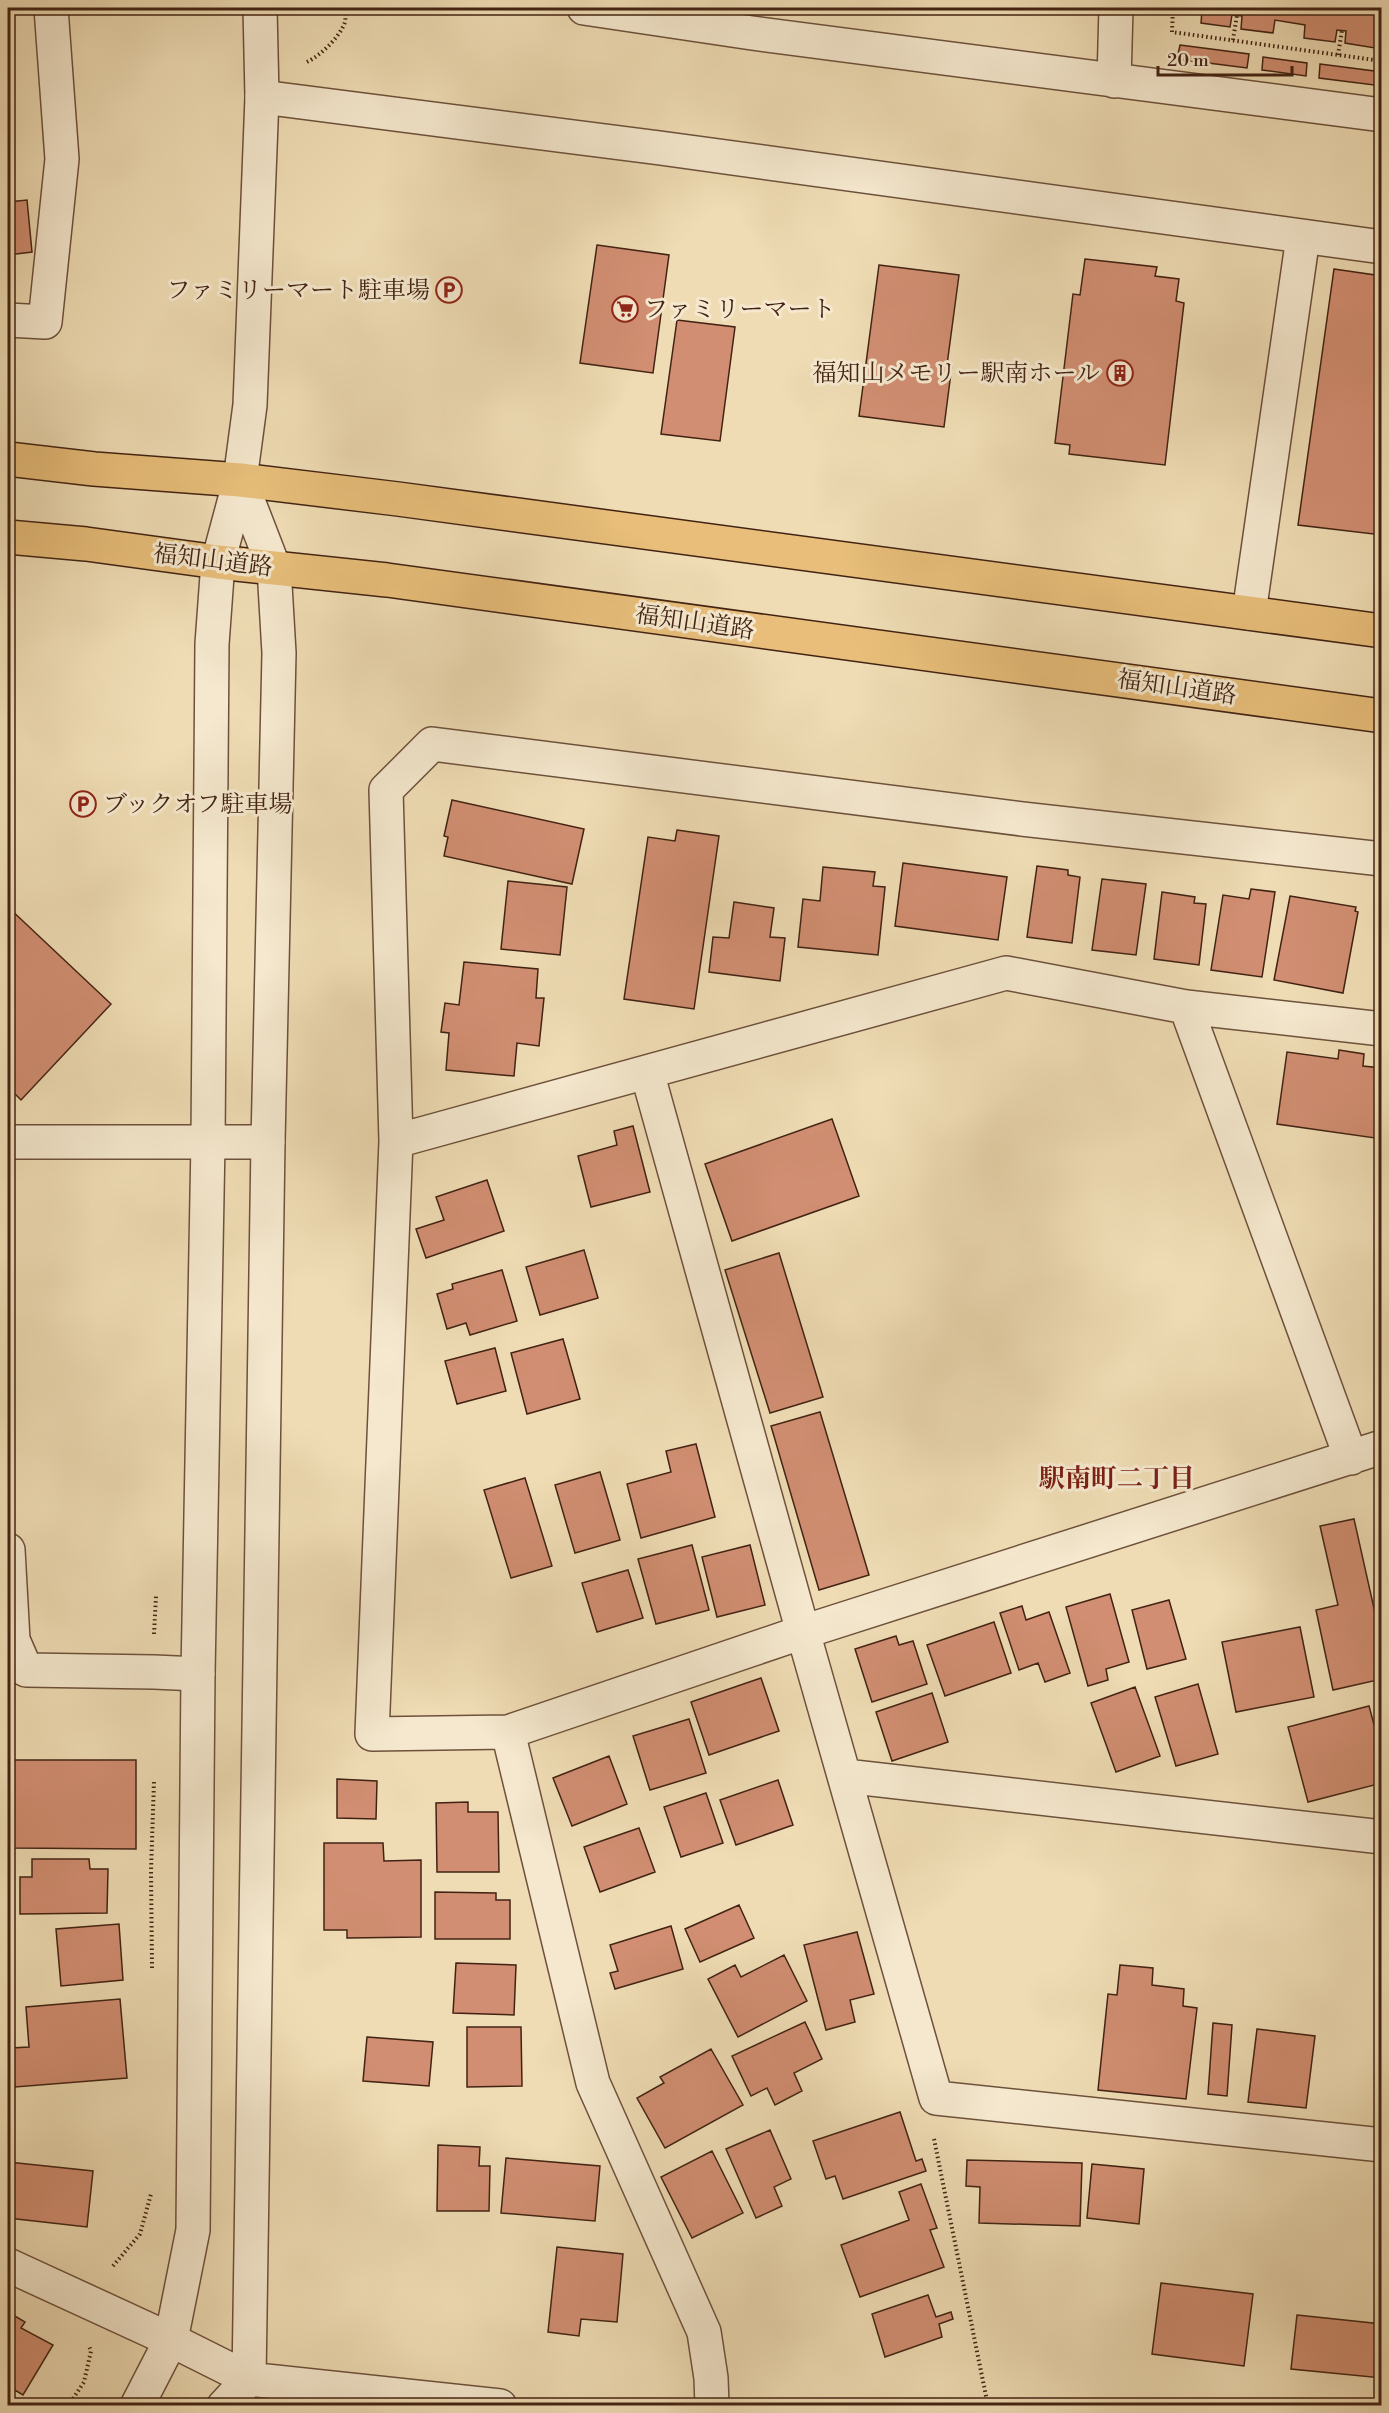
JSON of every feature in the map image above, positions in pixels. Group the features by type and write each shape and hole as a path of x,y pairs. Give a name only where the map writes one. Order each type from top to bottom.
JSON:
{"highway":[{"path":"8,459 94,469 240,480 398,499 1382,631"},
{"name":"福知山道路","path":"8,537 86,544 218,562 411,583 1382,716"}],"street":[{"path":"8,320 45,322 62,159 51,8"},
{"path":"137,2406 171,2340 193,2230 198,1674 208,1142 212,644 218,562 240,480 250,405 262,97 260,8"},
{"path":"584,8 752,33 1382,115"},
{"path":"1114,81 1116,8"},
{"path":"262,97 660,148 1382,247"},
{"path":"1249,614 1303,237"},
{"path":"224,2406 249,2379 268,1142 279,653 274,568 240,480"},
{"path":"1382,859 1022,819 432,744 386,790 396,1141 372,1734 508,1732 803,1632 1382,1448"},
{"path":"396,1141 1006,973 1186,1007 1382,1029"},
{"path":"1186,1007 1351,1458"},
{"path":"647,1072 936,2098 1382,2145"},
{"path":"8,1142 268,1142"},
{"path":"8,1550 13,1640 26,1670 198,1674"},
{"path":"508,1732 592,2083 704,2332 711,2378 712,2406"},
{"path":"845,1776 1382,1837"},
{"path":"8,2265 171,2340 249,2379 500,2406"}],"path":[{"path":"304,63 320,55 330,44 345,21 344,11 347,8"},
{"path":"1173,8 1172,32 1382,61"},
{"path":"1233,40 1237,15"},
{"path":"1338,55 1342,30"},
{"path":"152,1977 151,1871 154,1780"},
{"path":"936,2098 931,2123 988,2406"},
{"path":"113,2266 140,2235 153,2186"},
{"path":"68,2406 84,2382 91,2351 88,2343"}],"building":[{"path":"1186,8 1382,8 1382,35 1377,35 1375,48 1345,43 1346,31 1337,30 1335,42 1304,38 1305,25 1275,20 1273,33 1241,29 1242,16 1232,15 1230,27 1201,23 1202,10"},
{"path":"1180,45 1249,54 1247,68 1177,59"},
{"path":"1263,57 1307,63 1306,76 1262,70"},
{"path":"1320,64 1382,72 1382,86 1319,78"},
{"path":"27,200 32,252 8,255 8,202"},
{"name":"ファミリーマート","path":"597,245 669,255 653,373 580,363"},
{"name":"福知山メモリー駅南ホール","path":"1085,259 1157,267 1155,276 1179,279 1176,301 1184,303 1165,465 1069,454 1070,445 1055,443 1073,294 1080,295"},
{"path":"879,265 959,275 947,365 952,365 944,427 859,416"},
{"path":"1334,269 1382,276 1382,535 1298,525"},
{"path":"677,320 735,327 720,441 661,434"},
{"path":"452,800 584,829 572,884 444,856 448,837 444,836"},
{"path":"677,830 719,836 694,1009 624,999 648,837 675,841"},
{"path":"903,863 1007,877 998,940 895,926"},
{"path":"1037,866 1068,870 1068,875 1080,877 1072,943 1027,937"},
{"path":"823,867 875,872 873,886 885,887 878,955 798,947 803,899 820,901"},
{"path":"1102,879 1146,884 1136,955 1092,950"},
{"path":"508,881 567,887 560,955 501,949"},
{"path":"1251,889 1275,892 1262,977 1211,970 1223,895 1249,899"},
{"path":"1162,892 1195,897 1194,903 1206,904 1199,965 1154,959"},
{"path":"1290,896 1356,907 1355,911 1358,912 1343,993 1274,980"},
{"path":"734,902 774,908 770,937 785,938 780,981 709,972 713,937 729,938"},
{"path":"8,907 111,1004 21,1100 8,1087"},
{"path":"464,962 538,969 536,998 544,998 539,1046 517,1043 514,1076 446,1070 449,1033 441,1032 445,1003 459,1005"},
{"path":"1339,1050 1364,1054 1363,1066 1382,1068 1382,1139 1277,1124 1287,1052 1338,1059"},
{"path":"832,1119 859,1196 732,1241 705,1164"},
{"path":"633,1126 650,1192 591,1207 578,1156 617,1145 614,1131"},
{"path":"487,1180 504,1231 426,1258 416,1229 444,1220 436,1197"},
{"path":"584,1250 598,1298 540,1315 526,1267"},
{"path":"779,1253 823,1397 770,1413 725,1270"},
{"path":"502,1270 517,1321 470,1335 466,1323 447,1329 437,1294 453,1289 452,1284"},
{"path":"563,1339 580,1399 527,1414 511,1353"},
{"path":"495,1348 506,1391 457,1404 445,1361"},
{"path":"820,1412 869,1575 819,1590 771,1426"},
{"path":"696,1444 715,1517 641,1538 627,1484 671,1472 666,1451"},
{"path":"600,1472 620,1540 575,1553 555,1485"},
{"path":"525,1478 552,1566 511,1578 484,1490"},
{"path":"1354,1519 1382,1644 1382,1679 1333,1690 1316,1610 1338,1605 1320,1526"},
{"path":"692,1545 709,1610 656,1624 638,1559"},
{"path":"750,1545 765,1605 717,1617 702,1557"},
{"path":"628,1570 643,1618 597,1632 582,1583"},
{"path":"1110,1594 1129,1662 1106,1669 1108,1680 1088,1686 1066,1607"},
{"path":"1169,1600 1186,1659 1147,1669 1132,1610"},
{"path":"1022,1606 1026,1620 1049,1612 1070,1673 1045,1682 1038,1663 1019,1670 1000,1613"},
{"path":"994,1622 1011,1673 945,1696 927,1645"},
{"path":"1300,1627 1314,1697 1236,1712 1222,1642"},
{"path":"896,1636 899,1645 913,1641 927,1684 872,1702 855,1649"},
{"path":"761,1678 779,1731 709,1755 691,1702"},
{"path":"1198,1684 1218,1754 1176,1766 1155,1697"},
{"path":"1135,1687 1160,1756 1116,1772 1091,1703"},
{"path":"932,1693 948,1742 892,1761 876,1712"},
{"path":"1369,1706 1382,1754 1382,1783 1308,1802 1288,1727"},
{"path":"689,1719 706,1773 650,1790 633,1736"},
{"path":"609,1756 627,1804 572,1826 553,1778"},
{"path":"14,1760 136,1760 136,1849 14,1848"},
{"path":"337,1779 377,1781 376,1819 337,1818"},
{"path":"778,1780 793,1825 736,1845 720,1800"},
{"path":"706,1793 723,1843 681,1857 664,1807"},
{"path":"468,1802 468,1812 498,1812 499,1872 437,1872 436,1803"},
{"path":"639,1828 655,1872 600,1892 584,1847"},
{"path":"324,1843 383,1843 384,1861 421,1860 421,1937 347,1938 347,1930 324,1930"},
{"path":"32,1859 89,1859 90,1869 108,1869 107,1913 20,1914 20,1877 32,1877"},
{"path":"435,1892 496,1893 496,1900 510,1900 510,1939 435,1939"},
{"path":"739,1905 754,1938 700,1962 685,1929"},
{"path":"119,1924 123,1980 61,1986 56,1929"},
{"path":"671,1926 683,1969 615,1989 610,1973 618,1971 610,1945"},
{"path":"857,1932 874,1994 850,2000 855,2022 826,2030 804,1945"},
{"path":"784,1955 807,2001 738,2037 708,1979 735,1965 741,1977"},
{"path":"456,1963 516,1965 514,2015 453,2013"},
{"path":"1120,1965 1153,1968 1152,1985 1184,1989 1183,2006 1197,2008 1186,2099 1098,2090 1108,1994 1117,1995"},
{"path":"120,1999 127,2078 15,2087 11,2048 29,2047 26,2007"},
{"path":"805,2022 822,2059 794,2073 802,2091 775,2105 767,2088 751,2096 732,2056"},
{"path":"1213,2023 1232,2025 1227,2096 1208,2094"},
{"path":"467,2027 521,2027 522,2086 467,2087"},
{"path":"1257,2029 1315,2036 1306,2108 1248,2102"},
{"path":"367,2037 433,2042 429,2086 363,2081"},
{"path":"711,2049 743,2105 665,2148 637,2098 664,2083 660,2077"},
{"path":"900,2112 916,2161 922,2159 926,2171 843,2199 835,2176 826,2179 813,2141"},
{"path":"770,2130 791,2179 774,2187 782,2206 756,2218 726,2149"},
{"path":"438,2145 480,2147 479,2166 490,2166 489,2211 437,2211"},
{"path":"712,2151 743,2213 692,2238 661,2177"},
{"path":"506,2158 600,2166 595,2221 501,2213"},
{"path":"967,2160 1082,2163 1080,2226 979,2223 980,2187 966,2186"},
{"path":"8,2162 93,2171 87,2227 8,2218"},
{"path":"1092,2164 1144,2169 1139,2224 1087,2218"},
{"path":"921,2184 937,2228 930,2230 944,2267 860,2297 841,2245 909,2220 899,2192"},
{"path":"557,2247 623,2254 617,2322 581,2319 579,2336 548,2332"},
{"path":"1161,2283 1253,2294 1244,2366 1152,2354"},
{"path":"928,2295 936,2317 951,2312 953,2319 939,2324 942,2337 885,2357 872,2314"},
{"path":"8,2312 25,2322 21,2328 53,2345 23,2395 8,2386"},
{"path":"1297,2315 1382,2324 1382,2378 1291,2369"}],"place":[{"name":"ファミリーマート駐車場","path":"449,290"},
{"name":"ファミリーマート","path":"625,309"},
{"name":"福知山メモリー駅南ホール","path":"1120,373"},
{"name":"ブックオフ駐車場","path":"83,804"}],"district":[{"name":"駅南町二丁目","path":"1117,1478"}]}
